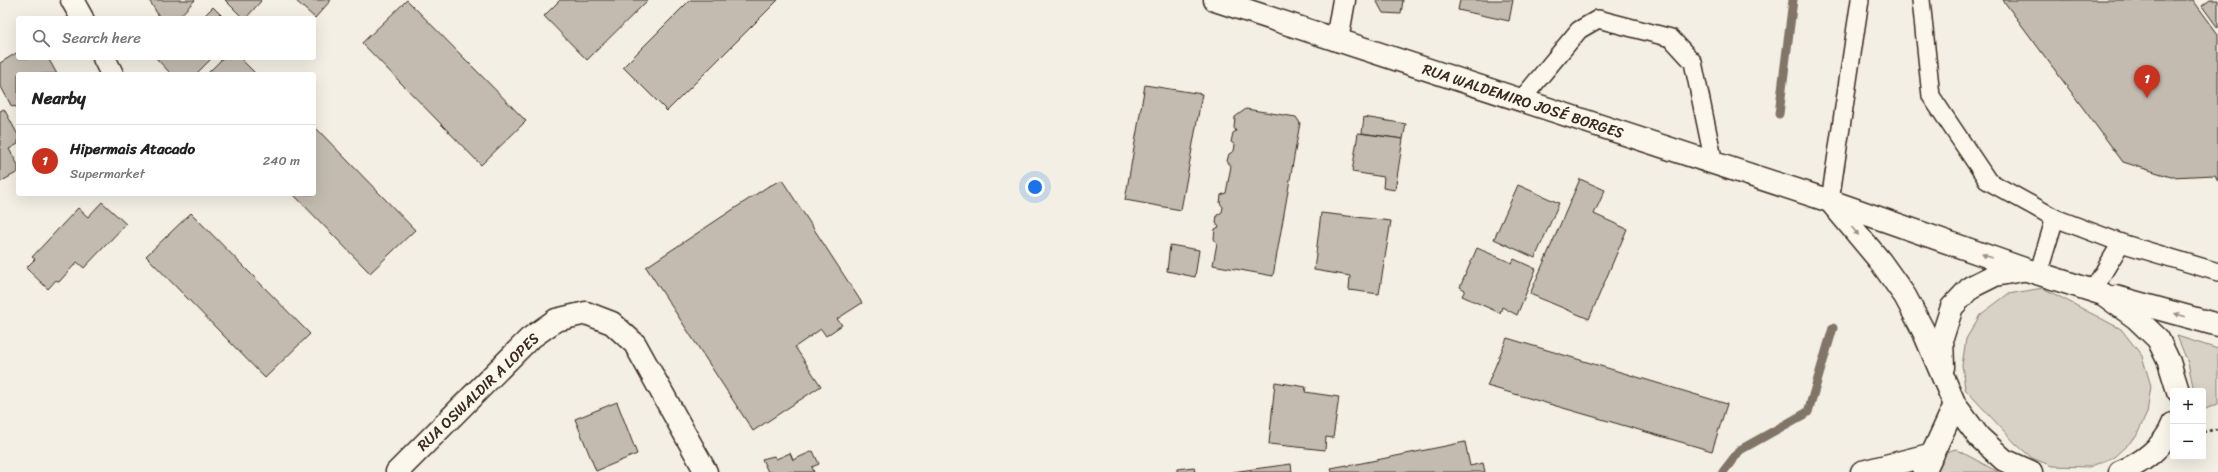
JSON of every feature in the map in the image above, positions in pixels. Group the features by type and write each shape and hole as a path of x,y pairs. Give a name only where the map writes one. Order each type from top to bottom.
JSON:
{"main road":[{"path":"72,0 81,16"},
{"name":"RUA WALDEMIRO JOSÉ BORGES","path":"1215,0 1830,201 2031,272 2098,292"},
{"path":"1337,40 1344,0"},
{"path":"105,60 111,72"},
{"path":"1830,201 1880,261 1905,296 1923,330 1955,405 1979,437 2004,460 2031,472"},
{"path":"1943,378 1942,338 1952,306 1971,287 1995,275 2031,272"},
{"path":"2098,292 2218,325"},
{"path":"2098,292 2136,318 2158,340 2169,362 2177,388"},
{"name":"RUA OSWALDIR A LOPES","path":"397,472 529,339 556,320 586,314 612,323 635,344 706,472"},
{"path":"1862,472 1928,463 1955,405"},
{"path":"2120,472 2132,468 2162,443 2170,429"}],"lane":[{"path":"1830,201 1860,0"},
{"path":"1921,0 1931,96 1988,181 2055,218 2120,243 2218,272"},
{"path":"1521,100 1579,30 1598,18 1671,38 1693,62 1714,163"},
{"path":"2031,272 2055,218"},
{"path":"2098,292 2120,243"}],"path":[{"path":"2206,431 2218,429"}],"shaded area":[{"path":"2043,288 2121,329 2142,356 2151,386 2147,413 2136,437 2114,457 2089,467 2052,466 2032,458 2016,444 1965,389 1962,365 1966,339 1980,315 2008,294"},
{"path":"2177,336 2218,349 2218,404 2206,409 2206,388 2193,388 2188,363"},
{"path":"1956,449 1998,472 1931,472 1938,460 1944,454"}],"building":[{"path":"149,0 195,0 180,16 159,16"},
{"path":"225,0 261,1 248,16 241,16"},
{"path":"295,0 331,0 316,17 313,16"},
{"path":"407,0 526,121 481,165 362,43"},
{"path":"560,0 648,0 587,60 544,16"},
{"path":"690,0 778,0 667,111 623,67"},
{"path":"1376,0 1403,0 1401,14 1383,13"},
{"path":"1460,0 1513,0 1509,21 1458,10"},
{"path":"2003,0 2193,0 2218,34 2218,181 2215,175 2171,177 2123,162"},
{"path":"2210,0 2218,0 2218,28 2202,6"},
{"path":"213,7 222,16 204,16"},
{"path":"16,53 16,60 49,60 56,72 16,72 16,107 15,106 12,107 0,85 0,63"},
{"path":"158,60 210,60 198,72 169,72"},
{"path":"221,60 242,60 254,72 209,72"},
{"path":"1145,85 1202,94 1181,210 1125,200"},
{"path":"4,109 16,131 16,145 9,149 16,161 16,173 0,182 0,111"},
{"path":"1246,109 1296,117 1300,123 1273,276 1213,265 1217,243 1214,239 1215,229 1219,227 1216,223 1217,215 1222,212 1223,207 1220,203 1221,195 1226,193 1231,166 1227,161 1229,154 1234,151 1235,145 1231,142 1233,133 1236,131 1234,128 1235,117"},
{"path":"1364,117 1406,124 1403,139 1362,133"},
{"path":"316,128 415,230 370,273 295,196 316,196"},
{"path":"1358,133 1403,139 1395,190 1383,188 1384,177 1352,172"},
{"path":"1580,179 1605,190 1594,214 1627,229 1589,319 1530,294"},
{"path":"782,180 862,303 837,319 842,325 826,336 821,329 795,347 821,386 753,431 646,267 767,187"},
{"path":"1518,185 1559,203 1535,258 1494,239"},
{"path":"102,202 126,224 84,268 77,262 59,282 56,280 48,289 26,268 35,259 32,257 78,208 88,217"},
{"path":"191,213 310,334 265,378 146,256"},
{"path":"1321,213 1391,221 1379,294 1349,290 1350,276 1314,270"},
{"path":"1170,245 1199,250 1195,277 1167,271"},
{"path":"1477,248 1512,263 1514,259 1536,269 1517,315 1502,307 1500,313 1462,296 1465,290 1460,287"},
{"path":"1507,338 1727,404 1712,451 1487,386"},
{"path":"1275,382 1306,387 1305,392 1339,397 1333,438 1326,437 1325,450 1269,444"},
{"path":"617,402 637,454 596,471 575,419"},
{"path":"1465,442 1470,466 1483,463 1485,472 1332,472 1331,468 1347,466"},
{"path":"813,451 819,464 812,467 814,472 768,472 762,459 774,456 776,459 790,453 793,460"},
{"path":"1291,464 1292,472 1232,472"},
{"path":"1194,467 1195,472 1177,472 1177,469"}],"waterway":[{"path":"1779,114 1793,0"},
{"path":"1723,472 1740,450 1808,412 1833,328"}],"place":[{"name":"Hipermais Atacado","path":"2147,98"}]}
